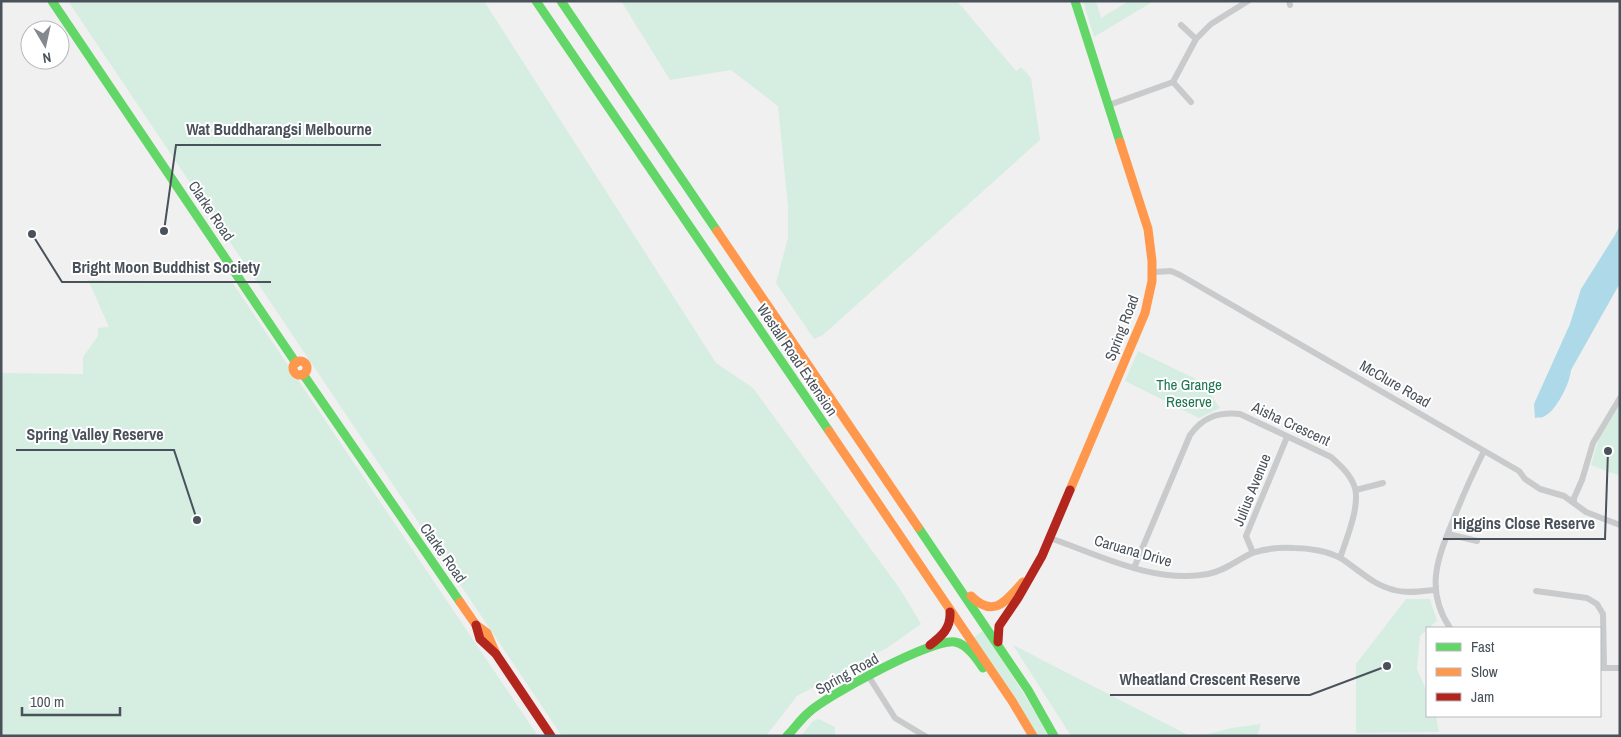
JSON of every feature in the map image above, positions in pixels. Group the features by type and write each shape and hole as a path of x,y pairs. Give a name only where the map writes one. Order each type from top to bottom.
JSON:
{"main road":[{"name":"Clarke Road","path":"52,1 296,363 295,372 299,375 303,374 476,625 480,639 496,654 551,736"},
{"name":"Westall Road Extension","path":"536,1 950,610 1032,734"},
{"name":"Westall Road Extension","path":"561,1 998,644 1028,690 1054,736"},
{"name":"Spring Road","path":"998,644 999,626 1034,569 1050,538 1145,313 1154,272 1148,229 1075,1"},
{"name":"Spring Road","path":"934,550 974,599 979,604 989,608 1003,603 1034,569"},
{"name":"Spring Road","path":"928,647 947,630 951,622 950,610"},
{"name":"Spring Road","path":"787,736 808,713 819,705 928,647 949,642 957,642 980,664 1012,710 1032,734"}],"street":[{"path":"1109,105 1173,82 1196,39 1211,24 1248,1"},
{"path":"1181,25 1196,39"},
{"path":"1173,82 1191,102"},
{"name":"McClure Road","path":"1154,272 1171,271 1180,274 1518,471 1535,486 1546,492 1564,496 1594,517 1620,525"},
{"path":"1574,503 1574,498 1582,480 1593,443 1620,398"},
{"name":"Aisha Crescent","path":"1134,568 1190,435 1198,424 1212,417 1228,413 1240,414 1331,457 1343,468 1356,490"},
{"name":"Julius Avenue","path":"1253,553 1246,536 1287,436"},
{"path":"1449,627 1441,611 1436,590 1436,571 1440,552 1470,479 1484,451"},
{"path":"1340,558 1351,529 1356,490 1383,483"},
{"path":"1448,534 1477,541"},
{"name":"Caruana Drive","path":"1050,538 1134,568 1188,576 1209,574 1226,568 1253,553 1271,549 1293,548 1318,551 1340,558 1378,584 1396,591 1436,590"},
{"path":"1536,591 1587,598 1597,604 1603,614 1602,668 1620,668"},
{"path":"869,677 895,718 925,736"}],"green space":[{"path":"68,1 484,1 716,363 753,388 900,589 921,624 887,648 797,696 766,736 562,736"},
{"path":"621,1 957,1 1016,71 1021,67 1031,78 1040,140 823,335 814,339 776,283 788,238 788,206 778,106 731,70 670,80"},
{"path":"1083,1 1096,1 1101,18 1129,1 1154,1 1094,37"},
{"path":"88,280 232,282 538,736 1,736 1,373 83,374 83,357 98,336 98,328 109,327"},
{"name":"The Grange Reserve","path":"1138,351 1202,382 1220,408 1199,418 1125,381"},
{"path":"1620,405 1620,476 1591,465 1599,438"},
{"path":"1406,599 1430,599 1437,621 1430,627 1426,627 1426,631 1420,636 1417,669 1426,690 1426,717 1436,717 1439,732 1356,733 1356,664"},
{"path":"984,630 1050,736 1037,736 973,638"},
{"path":"1013,645 1190,736 1071,736"},
{"path":"819,719 835,727 835,736 801,736 813,721"},
{"path":"1261,724 1257,736 1200,736 1232,728"}],"water":[{"path":"1620,225 1620,283 1571,370 1565,389 1557,403 1548,414 1535,418 1534,404 1570,324 1581,289"}],"traffic: fast":[{"path":"52,1 296,363"},
{"path":"536,1 829,431"},
{"path":"561,1 717,231"},
{"path":"1075,1 1120,142"},
{"path":"303,374 460,602"},
{"path":"918,527 1028,690 1054,736"},
{"path":"787,736 808,713 835,694 903,658 925,649 943,643 959,643 971,652 983,668"}],"traffic: slow":[{"path":"1070,490 1145,313 1152,281 1152,261 1148,229 1120,142"},
{"path":"717,231 918,527"},
{"path":"300,361 305,363 307,368 305,373 300,375 295,373 293,368 295,363 300,361"},
{"path":"829,431 1012,701 1033,736"},
{"path":"971,596 979,603 993,607 1005,601 1023,582"},
{"path":"460,602 476,625 487,633 496,654"}],"traffic: jam":[{"path":"998,642 999,626 1018,598 1042,556 1070,490"},
{"path":"930,645 945,631 949,623 950,612"},
{"path":"476,625 480,639 496,654 551,736"}],"place":[{"name":"Wat Buddharangsi Melbourne","path":"164,231"},
{"name":"Bright Moon Buddhist Society","path":"32,234"},
{"name":"Higgins Close Reserve","path":"1608,451"},
{"name":"Spring Valley Reserve","path":"197,520"},
{"name":"Wheatland Crescent Reserve","path":"1387,666"}]}
